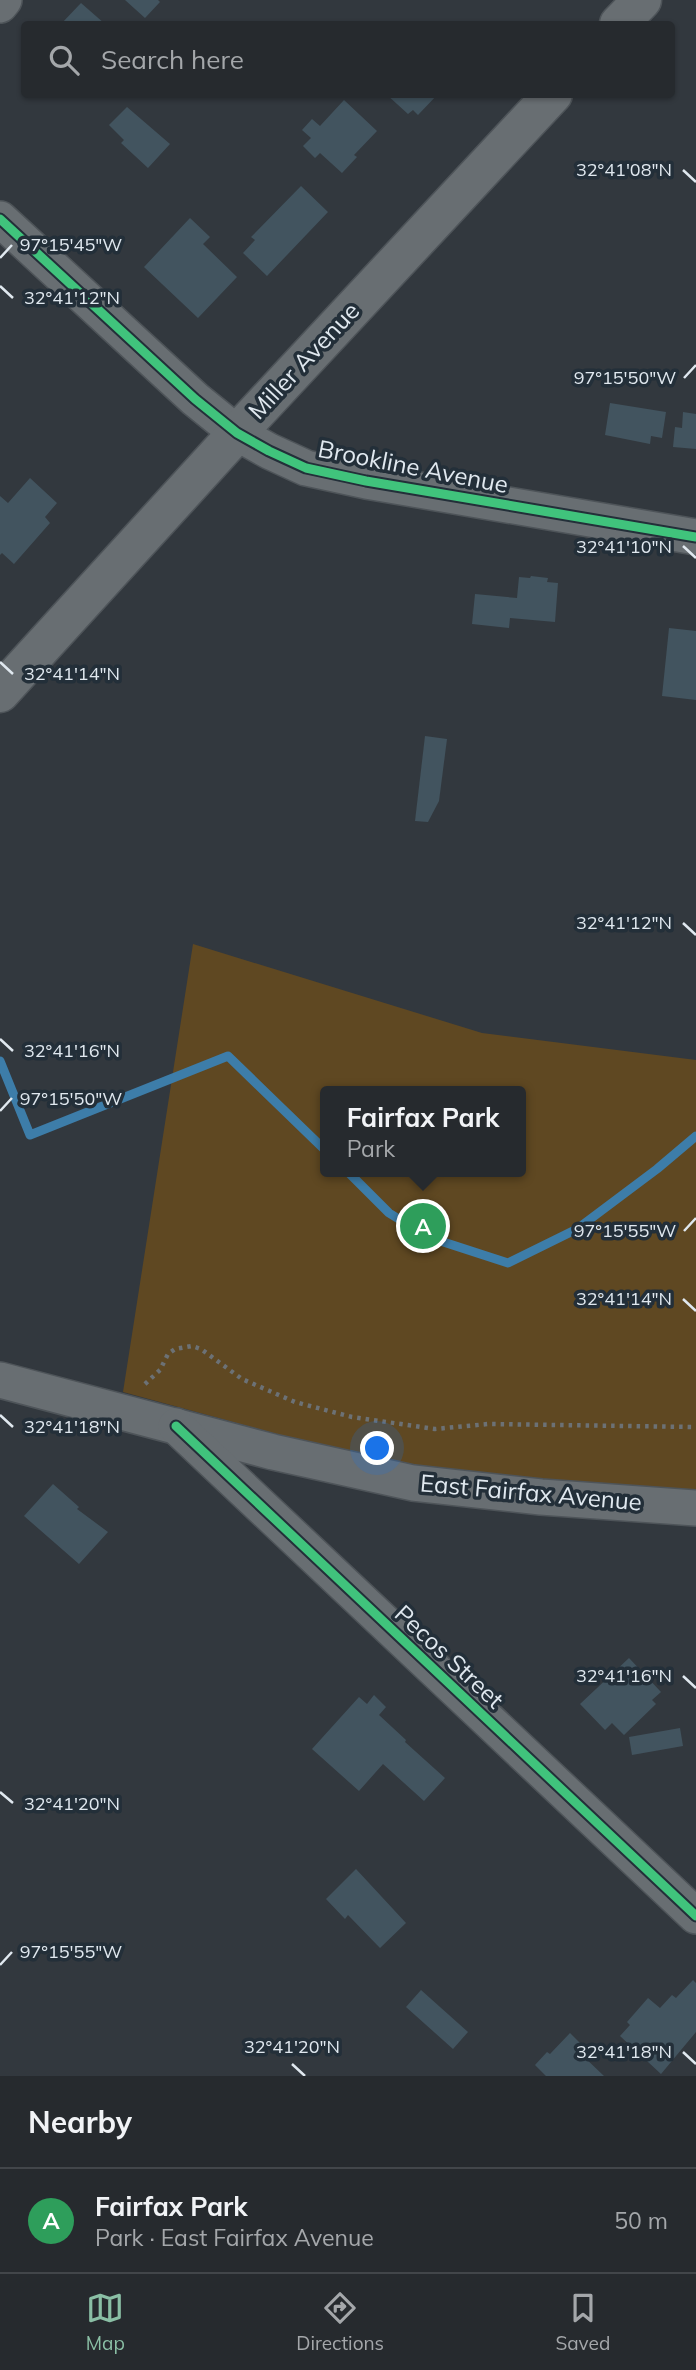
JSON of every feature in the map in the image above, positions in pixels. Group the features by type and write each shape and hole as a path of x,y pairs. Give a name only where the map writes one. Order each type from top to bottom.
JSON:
{"main road":[{"path":"622,21 642,0"},
{"name":"Miller Avenue","path":"0,692 549,98"}],"street":[{"path":"0,5 4,0"},
{"name":"Brookline Avenue","path":"0,219 195,400 237,433 268,451 306,468 366,481 696,537"},
{"name":"East Fairfax Avenue","path":"0,1380 273,1452 413,1483 541,1497 696,1508"},
{"name":"Pecos Street","path":"176,1426 696,1916"}],"path":[{"path":"140,1390 160,1370 168,1354 175,1349 192,1346 201,1349 242,1379 295,1402 352,1416 435,1429 488,1424 696,1427"}],"shaded area":[{"path":"193,944 482,1033 696,1060 696,1500 573,1497 339,1451 123,1392"}],"building":[{"path":"125,0 158,0 160,2 145,18"},
{"path":"81,3 102,21 64,21"},
{"path":"390,98 434,98 418,115 413,110 408,114"},
{"path":"344,100 377,131 354,155 357,157 342,173 320,153 315,158 303,146 311,138 302,130 312,119 320,126"},
{"path":"127,107 170,144 148,168 121,143 124,140 109,125"},
{"path":"301,186 328,212 267,276 243,253 255,240 251,237"},
{"path":"190,218 210,237 203,244 237,277 198,318 144,267"},
{"path":"610,403 666,412 662,438 651,436 650,444 605,435"},
{"path":"683,412 696,414 696,449 673,447 675,427 682,428"},
{"path":"30,478 57,503 45,517 50,523 14,564 2,553 0,555 0,496 8,503"},
{"path":"519,577 548,578 547,582 558,583 555,622 510,618 509,628 472,624 475,594 517,598"},
{"path":"669,628 696,631 696,700 662,696"},
{"path":"425,736 447,739 439,801 428,822 415,821"},
{"path":"53,1484 79,1507 77,1509 108,1532 79,1564 24,1516"},
{"path":"629,1658 661,1692 652,1700 656,1704 624,1735 612,1723 605,1730 580,1704"},
{"path":"374,1695 386,1707 379,1715 445,1778 424,1801 383,1764 359,1791 312,1749 359,1697 367,1704"},
{"path":"680,1728 683,1746 632,1755 629,1737"},
{"path":"356,1869 406,1923 380,1948 348,1915 345,1919 326,1899"},
{"path":"693,1980 696,1983 696,2032 661,2074 620,2036 630,2025 627,2022 648,1998 660,2008 672,1995 676,1998"},
{"path":"421,1990 468,2032 453,2049 406,2007"},
{"path":"570,2033 587,2050 582,2055 604,2076 546,2076 535,2065"}],"waterway":[{"path":"0,1061 30,1135 228,1056 320,1145"},
{"path":"353,1177 389,1213 428,1237 508,1263 577,1229 696,1136"}],"cycle path":[{"path":"0,219 195,399 237,433 306,468 366,481 696,537"},
{"path":"176,1426 696,1916"}],"place":[{"name":"Fairfax Park","path":"423,1226"}]}
